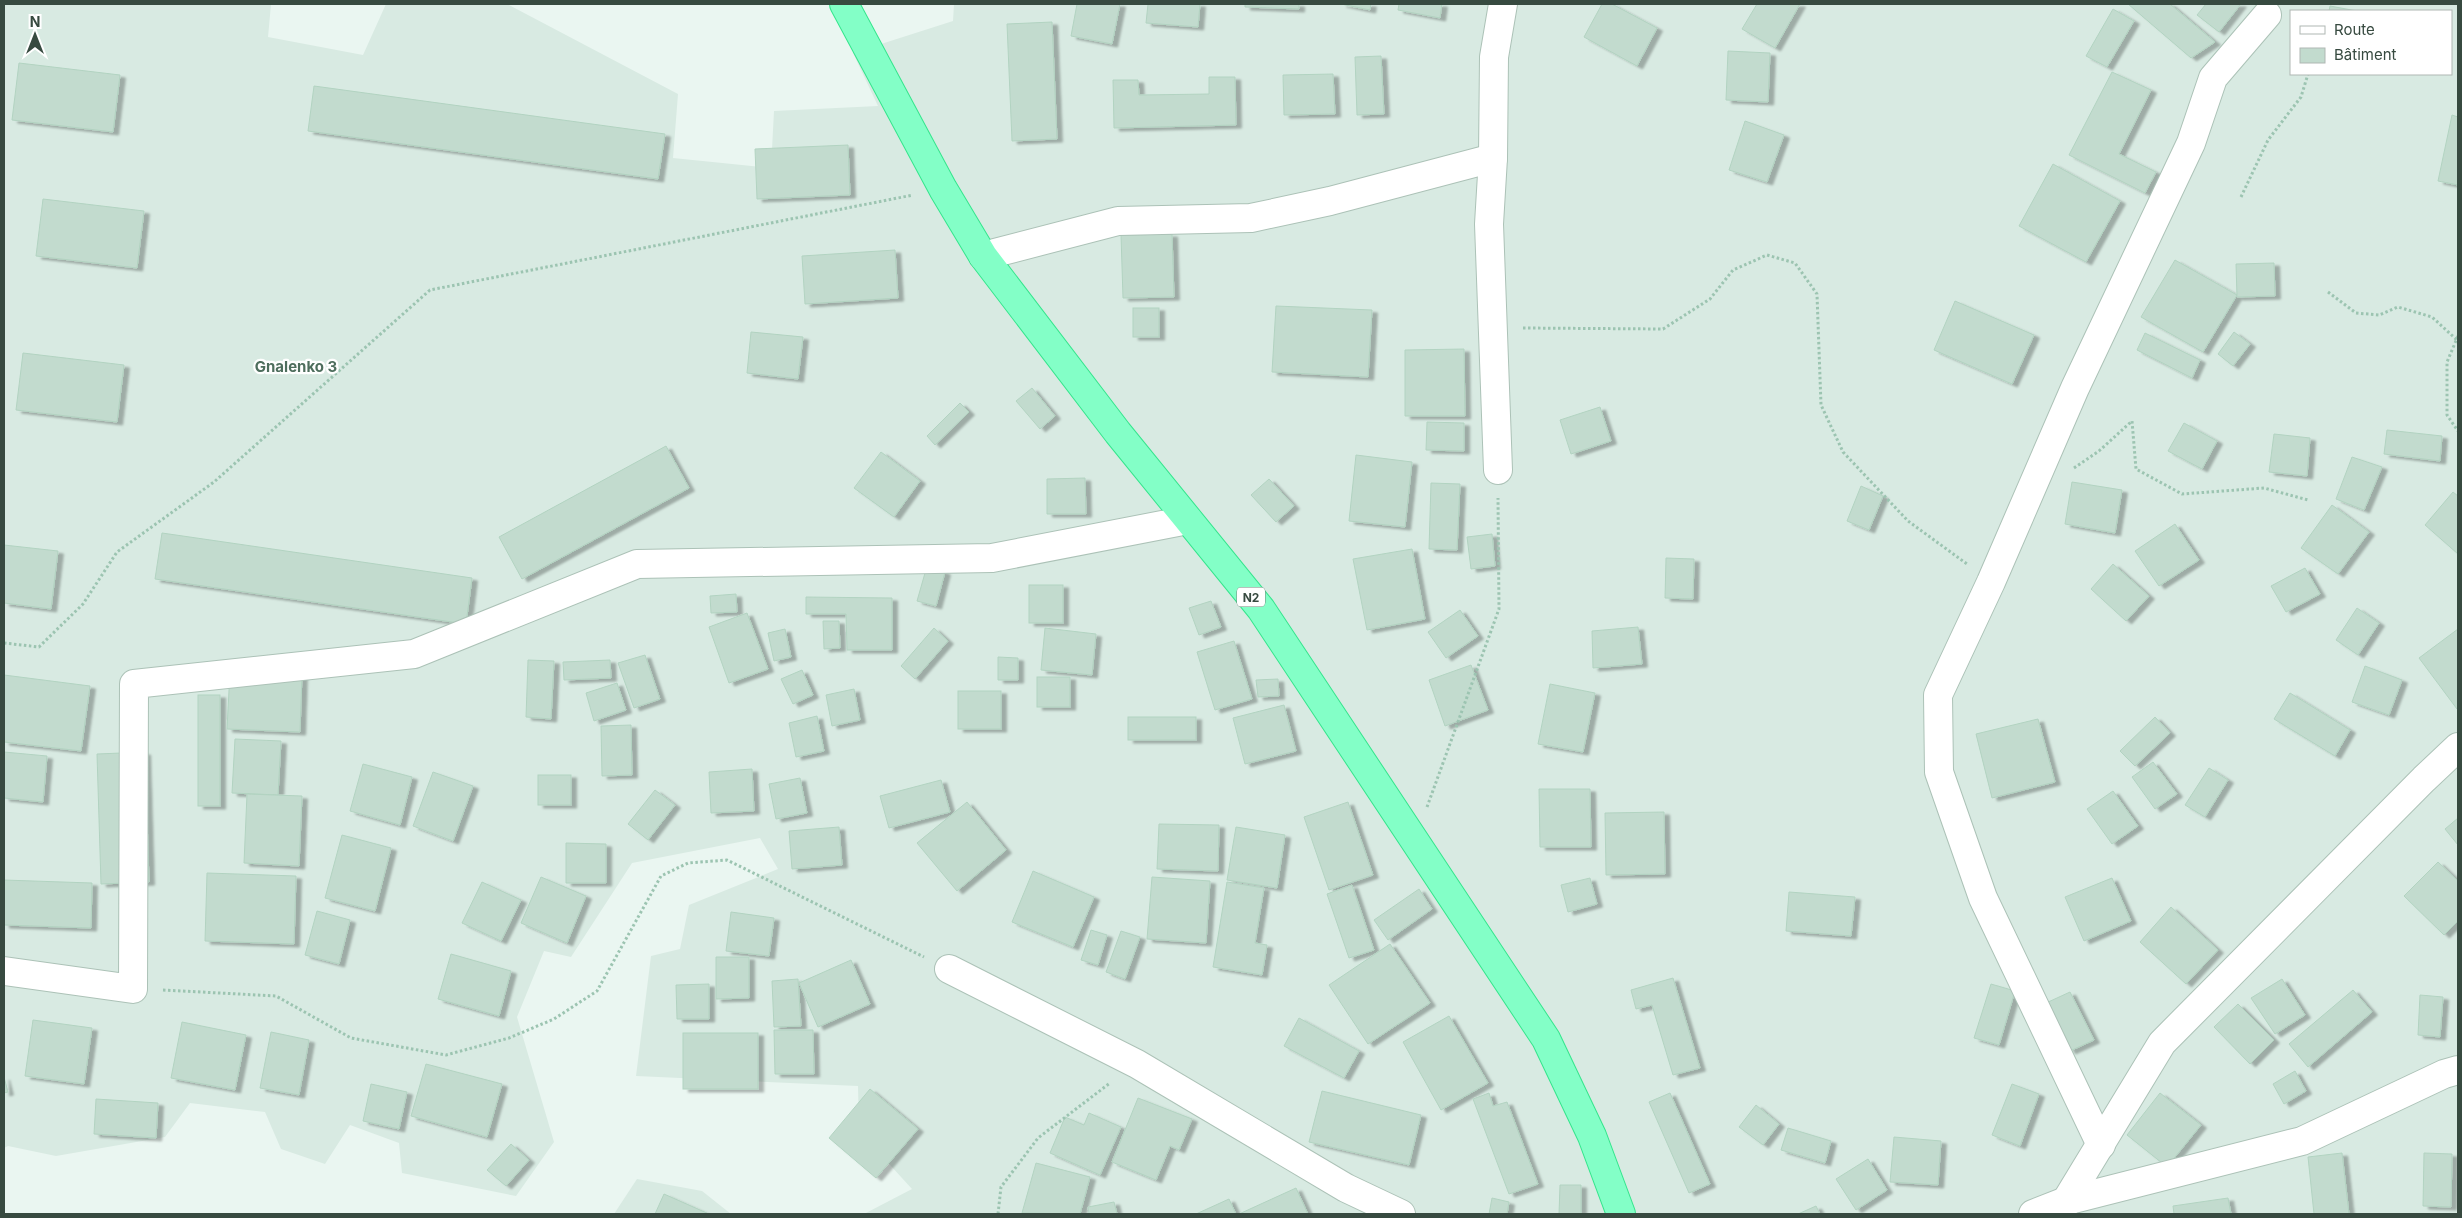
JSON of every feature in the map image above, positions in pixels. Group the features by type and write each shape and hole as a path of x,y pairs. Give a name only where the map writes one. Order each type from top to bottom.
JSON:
{"highway":[{"name":"N2","path":"844,4 944,189 983,256 1118,433 1261,609 1416,840 1546,1039 1592,1136 1621,1214"}],"street":[{"path":"1498,470 1489,224 1493,158 1494,57 1503,4"},
{"path":"2101,1145 1983,898 1939,772 1938,695 1991,582 2075,388 2191,143 2212,78 2267,15"},
{"path":"983,256 1118,220 1251,218 1330,202 1493,158"},
{"path":"4,971 133,989 134,684 414,654 637,564 992,558 1188,520"},
{"path":"2064,1208 2162,1044 2458,747"},
{"path":"949,969 1137,1064 1346,1188 1401,1214"},
{"path":"2033,1214 2064,1208 2302,1141 2444,1074 2458,1070"}],"path":[{"path":"2241,197 2268,140 2301,98 2308,75"},
{"path":"4,643 39,647 83,604 117,552 214,482 430,290 944,189"},
{"path":"1492,328 1663,329 1710,299 1733,270 1767,254 1795,263 1817,294 1821,405 1843,452 1908,521 1991,582"},
{"path":"2328,292 2356,313 2379,315 2398,306 2432,317 2457,338 2447,362 2447,415 2458,431"},
{"path":"2042,464 2072,470 2099,451 2132,421 2136,469 2182,494 2264,488 2308,500"},
{"path":"1416,840 1499,609 1498,470"},
{"path":"133,989 276,996 351,1038 446,1055 518,1034 554,1019 598,991 661,876 688,863 727,860 949,969"},
{"path":"998,1214 1001,1187 1038,1138 1137,1064"}],"shaded area":[{"path":"4,4 271,4 268,37 363,55 386,4 507,4 678,94 673,158 771,168 774,111 878,106 853,53 953,21 954,4 2458,4 2458,1214 864,1214 912,1189 859,1131 858,1086 636,1076 651,956 680,949 689,905 778,869 760,838 632,863 571,957 544,951 517,1017 554,1142 516,1196 402,1173 399,1143 350,1125 325,1164 281,1149 265,1112 190,1103 165,1137 56,1156 8,1146 4,1148"},
{"path":"637,1179 702,1191 731,1214 614,1214"}],"building":[{"path":"1077,4 1120,4 1112,44 1071,36"},
{"path":"1148,4 1200,4 1198,27 1146,23"},
{"path":"1245,4 1299,4 1299,9 1245,7"},
{"path":"1341,4 1371,4 1370,10"},
{"path":"1399,4 1442,4 1440,18 1398,10"},
{"path":"1602,4 1612,4 1657,28 1637,66 1584,37"},
{"path":"1757,4 1800,4 1775,48 1742,29"},
{"path":"2128,4 2170,4 2215,42 2191,58"},
{"path":"2206,4 2241,4 2219,32 2197,15"},
{"path":"2330,6 2352,10 2329,10"},
{"path":"2113,9 2134,21 2107,67 2086,56"},
{"path":"1052,22 1057,139 1012,141 1007,24"},
{"path":"1728,51 1770,53 1768,102 1726,100"},
{"path":"1381,56 1384,114 1357,115 1355,57"},
{"path":"19,63 120,75 113,132 12,120"},
{"path":"2112,72 2151,90 2119,154 2156,172 2145,193 2069,155"},
{"path":"1333,74 1335,114 1284,115 1283,75"},
{"path":"1209,77 1235,77 1236,125 1114,128 1113,80 1138,80 1139,95 1209,94"},
{"path":"314,86 665,134 658,179 308,131"},
{"path":"2452,115 2458,117 2458,185 2438,181"},
{"path":"1745,121 1784,135 1767,182 1729,170"},
{"path":"848,145 850,195 757,199 755,149"},
{"path":"2053,164 2120,201 2086,262 2019,226"},
{"path":"43,199 144,211 137,268 36,256"},
{"path":"1172,234 1174,297 1123,298 1121,235"},
{"path":"895,250 898,298 805,304 802,256"},
{"path":"2175,260 2237,295 2203,352 2141,317"},
{"path":"2274,263 2275,296 2237,297 2236,264"},
{"path":"1955,301 2034,335 2012,384 1934,350"},
{"path":"1276,306 1372,310 1368,377 1272,372"},
{"path":"1133,308 1159,308 1159,337 1133,337"},
{"path":"751,332 803,337 798,379 747,373"},
{"path":"2234,332 2250,344 2233,366 2218,354"},
{"path":"2145,333 2200,360 2192,378 2137,350"},
{"path":"1464,349 1465,416 1405,416 1405,350"},
{"path":"23,353 124,365 117,422 16,410"},
{"path":"1032,388 1055,416 1040,429 1016,401"},
{"path":"960,403 969,412 935,445 927,436"},
{"path":"1600,407 1611,441 1571,454 1560,420"},
{"path":"1427,422 1464,423 1464,451 1426,450"},
{"path":"2184,423 2217,441 2202,469 2168,451"},
{"path":"2387,430 2442,436 2440,461 2384,454"},
{"path":"2274,434 2310,438 2307,476 2269,472"},
{"path":"666,446 689,488 522,579 499,537"},
{"path":"881,452 920,481 894,517 854,488"},
{"path":"1356,455 1412,462 1405,527 1349,521"},
{"path":"2352,457 2382,467 2364,510 2336,499"},
{"path":"1085,478 1086,514 1047,514 1047,479"},
{"path":"1269,479 1294,506 1276,522 1251,495"},
{"path":"2072,482 2122,490 2115,533 2065,524"},
{"path":"1431,483 1460,484 1457,550 1429,549"},
{"path":"1861,486 1883,496 1869,530 1847,521"},
{"path":"2453,492 2458,496 2458,554 2425,525"},
{"path":"2332,505 2369,532 2338,574 2301,548"},
{"path":"2175,524 2199,560 2159,586 2135,551"},
{"path":"162,533 472,578 466,624 155,579"},
{"path":"1492,534 1495,566 1471,569 1467,537"},
{"path":"4,545 58,551 51,609 4,603"},
{"path":"1412,549 1425,619 1367,630 1353,559"},
{"path":"1666,558 1694,559 1693,599 1665,598"},
{"path":"2113,564 2149,596 2126,621 2091,589"},
{"path":"927,566 945,572 936,606 917,601"},
{"path":"2305,568 2320,594 2286,612 2271,586"},
{"path":"1029,585 1063,585 1063,623 1029,623"},
{"path":"736,594 737,612 711,613 710,596"},
{"path":"806,597 892,598 892,650 847,650 846,614 806,614"},
{"path":"1211,601 1221,627 1199,635 1189,608"},
{"path":"2357,608 2379,623 2358,655 2336,640"},
{"path":"1460,610 1478,636 1446,658 1428,632"},
{"path":"747,613 768,669 729,683 709,627"},
{"path":"823,621 839,621 840,648 824,649"},
{"path":"1638,627 1642,664 1593,668 1592,631"},
{"path":"934,628 948,641 915,679 901,666"},
{"path":"1045,628 1096,634 1092,675 1041,670"},
{"path":"785,629 791,657 774,661 768,633"},
{"path":"2458,629 2458,708 2457,709 2419,658"},
{"path":"1234,641 1252,699 1215,710 1197,652"},
{"path":"645,655 660,699 634,708 618,663"},
{"path":"998,657 1018,658 1018,680 998,680"},
{"path":"528,660 554,661 551,719 526,717"},
{"path":"610,660 611,678 564,680 563,662"},
{"path":"1471,665 1488,710 1445,726 1429,680"},
{"path":"2365,666 2402,680 2389,715 2352,702"},
{"path":"802,670 813,695 793,704 781,679"},
{"path":"230,671 302,674 300,732 227,729"},
{"path":"4,675 90,686 81,751 4,742"},
{"path":"1037,677 1070,677 1070,707 1037,707"},
{"path":"1278,679 1279,696 1258,697 1256,680"},
{"path":"617,683 626,710 594,721 586,693"},
{"path":"1550,684 1595,693 1583,752 1538,744"},
{"path":"854,689 860,720 832,726 826,695"},
{"path":"958,691 1001,691 1001,729 958,729"},
{"path":"2290,693 2350,730 2335,756 2274,719"},
{"path":"198,695 220,695 220,806 198,806"},
{"path":"1284,705 1296,751 1245,764 1233,718"},
{"path":"817,716 824,751 796,757 789,723"},
{"path":"1128,717 1196,717 1196,740 1128,740"},
{"path":"2155,717 2170,733 2135,766 2120,751"},
{"path":"2038,719 2055,782 1992,798 1976,734"},
{"path":"631,725 632,775 602,776 601,726"},
{"path":"235,739 281,741 278,795 232,793"},
{"path":"4,752 47,756 43,802 4,798"},
{"path":"145,752 149,882 101,884 97,754"},
{"path":"2153,762 2177,794 2155,809 2132,777"},
{"path":"363,764 412,777 400,825 350,811"},
{"path":"2209,768 2228,780 2205,817 2185,805"},
{"path":"752,769 754,811 711,813 709,772"},
{"path":"433,772 473,786 453,841 413,826"},
{"path":"538,775 571,775 571,805 538,805"},
{"path":"800,778 807,813 776,819 769,784"},
{"path":"941,780 950,812 889,828 880,796"},
{"path":"1539,789 1590,789 1591,847 1540,847"},
{"path":"655,790 675,805 648,840 628,824"},
{"path":"2113,791 2138,826 2112,844 2087,809"},
{"path":"247,794 302,796 299,866 244,863"},
{"path":"967,802 1006,850 957,891 917,843"},
{"path":"1348,802 1373,875 1329,890 1304,817"},
{"path":"1664,812 1665,874 1606,875 1605,813"},
{"path":"2458,818 2458,845 2445,829"},
{"path":"1159,824 1219,825 1218,871 1157,869"},
{"path":"839,827 842,865 792,869 789,831"},
{"path":"1236,827 1285,835 1277,888 1227,880"},
{"path":"342,835 391,848 375,911 325,898"},
{"path":"566,843 606,844 606,883 566,883"},
{"path":"2438,862 2458,881 2458,921 2444,935 2404,896"},
{"path":"1033,871 1094,897 1073,947 1012,922"},
{"path":"207,873 296,876 294,944 205,941"},
{"path":"541,877 586,896 567,943 521,923"},
{"path":"1152,877 1210,881 1206,943 1147,939"},
{"path":"1590,878 1597,904 1568,912 1561,885"},
{"path":"2112,878 2131,921 2084,941 2065,897"},
{"path":"4,880 92,883 91,928 4,925"},
{"path":"482,882 521,900 501,941 462,923"},
{"path":"1227,882 1264,888 1255,943 1267,945 1262,975 1213,967"},
{"path":"1352,885 1374,950 1349,958 1327,894"},
{"path":"1419,889 1432,909 1388,940 1374,920"},
{"path":"1789,892 1855,897 1851,936 1786,931"},
{"path":"2171,907 2218,950 2186,984 2140,942"},
{"path":"317,911 350,920 339,964 305,955"},
{"path":"731,912 774,918 769,956 726,951"},
{"path":"1091,930 1107,935 1098,965 1081,960"},
{"path":"1121,931 1140,937 1125,979 1106,972"},
{"path":"1390,944 1430,1003 1368,1044 1329,985"},
{"path":"451,954 511,971 499,1016 438,999"},
{"path":"716,957 749,957 749,998 716,999"},
{"path":"851,960 870,1004 818,1027 799,983"},
{"path":"1673,978 1700,1068 1673,1075 1652,1005 1636,1009 1631,990"},
{"path":"798,979 801,1026 774,1027 772,981"},
{"path":"2282,979 2305,1015 2275,1034 2251,998"},
{"path":"709,984 709,1019 677,1019 676,985"},
{"path":"1991,984 2015,991 1999,1045 1974,1038"},
{"path":"2353,990 2372,1012 2308,1067 2289,1044"},
{"path":"2070,992 2094,1040 2070,1051 2046,1003"},
{"path":"2420,995 2443,997 2440,1037 2418,1035"},
{"path":"2238,1004 2274,1040 2250,1064 2214,1027"},
{"path":"1449,1016 1488,1083 1441,1110 1403,1042"},
{"path":"1299,1018 1359,1051 1344,1078 1284,1046"},
{"path":"33,1020 92,1028 84,1084 25,1076"},
{"path":"182,1022 246,1035 235,1090 171,1078"},
{"path":"774,1030 813,1030 814,1074 775,1074"},
{"path":"271,1032 309,1040 299,1095 260,1088"},
{"path":"683,1033 758,1033 758,1089 683,1089"},
{"path":"426,1064 502,1084 487,1137 411,1116"},
{"path":"2295,1071 2306,1091 2284,1104 2273,1084"},
{"path":"4,1077 8,1092 4,1093"},
{"path":"371,1084 407,1092 399,1129 363,1121"},
{"path":"2012,1084 2039,1094 2020,1146 1992,1135"},
{"path":"870,1089 918,1129 876,1178 829,1138"},
{"path":"1322,1091 1421,1115 1409,1165 1309,1142"},
{"path":"1489,1093 1493,1106 1507,1102 1538,1184 1509,1194 1473,1099"},
{"path":"1670,1093 1710,1184 1689,1193 1649,1102"},
{"path":"2160,1093 2201,1125 2167,1167 2127,1135"},
{"path":"1138,1098 1192,1119 1179,1150 1170,1146 1156,1180 1112,1162"},
{"path":"96,1099 158,1103 156,1138 94,1134"},
{"path":"1756,1105 1779,1124 1763,1145 1739,1127"},
{"path":"1089,1113 1121,1127 1100,1175 1050,1153 1065,1117 1084,1125"},
{"path":"1788,1128 1831,1141 1825,1163 1781,1150"},
{"path":"1894,1137 1941,1141 1938,1185 1890,1182"},
{"path":"511,1144 529,1160 506,1186 487,1170"},
{"path":"2342,1153 2349,1214 2314,1214 2308,1157"},
{"path":"2424,1153 2452,1154 2451,1207 2423,1206"},
{"path":"1868,1159 1887,1190 1856,1210 1836,1179"},
{"path":"1036,1163 1090,1177 1080,1214 1022,1213"},
{"path":"1560,1185 1581,1185 1581,1214 1559,1214"},
{"path":"1296,1188 1308,1214 1239,1214"},
{"path":"664,1194 709,1214 655,1214"},
{"path":"1492,1198 1509,1202 1507,1214 1489,1214"},
{"path":"2228,1198 2231,1214 2174,1214 2173,1206"},
{"path":"1229,1199 1236,1214 1196,1214"},
{"path":"1114,1202 1117,1214 1089,1214 1088,1207"},
{"path":"1816,1206 1820,1214 1798,1214"}],"district":[{"name":"Gnalenko 3","path":"296,366"}]}
